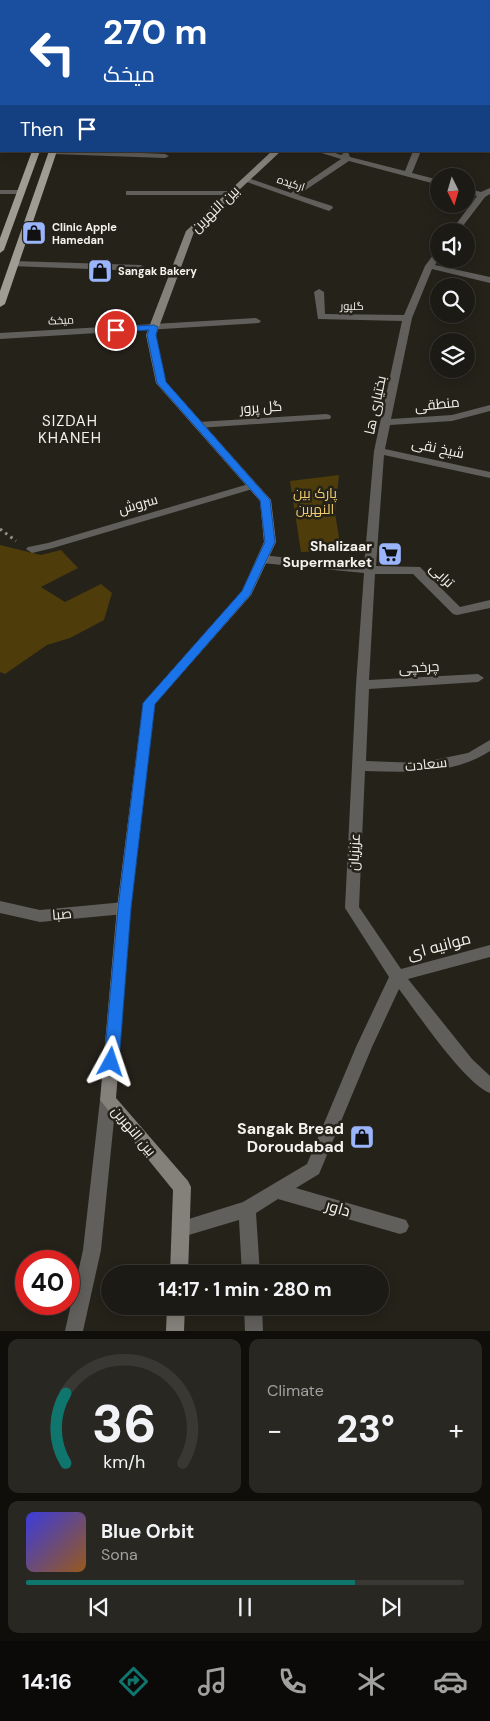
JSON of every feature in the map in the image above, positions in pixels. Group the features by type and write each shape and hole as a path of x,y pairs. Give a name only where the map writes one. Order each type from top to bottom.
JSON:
{"main road":[{"path":"0,250 2,240 36,152"},
{"path":"0,304 53,152"}],"street":[{"path":"53,152 165,156"},
{"name":"بین النهرین","path":"180,1265 182,1187 108,1100 124,908 149,703 247,592 270,542 265,500 161,383 151,335 190,231 276,152"},
{"path":"326,152 346,155 430,181"},
{"path":"407,175 417,152"},
{"path":"294,195 346,155"},
{"name":"ارکیده","path":"245,180 329,208"},
{"path":"0,192 21,192"},
{"path":"461,223 486,192"},
{"path":"129,193 231,193"},
{"path":"14,264 141,268"},
{"path":"429,266 490,280"},
{"name":"بختیاری ها","path":"370,570 379,451 407,318 429,266"},
{"name":"گلپور","path":"319,292 321,317 407,318"},
{"name":"میخک","path":"0,336 256,322"},
{"name":"منطقی","path":"385,422 438,420 479,413 490,408"},
{"name":"گل پرور","path":"198,425 326,417"},
{"name":"شیخ نقی","path":"379,451 490,475"},
{"name":"سروش","path":"32,549 58,544 252,486"},
{"path":"262,559 370,570"},
{"name":"ترابی","path":"370,570 416,570 457,611 490,604"},
{"name":"عزیزیان","path":"370,570 362,685 352,908 397,976 466,1064 490,1086"},
{"name":"چرخچی","path":"362,685 478,678"},
{"name":"سعادت","path":"359,766 419,768 472,757 490,745"},
{"name":"صبا","path":"0,907 40,916 124,908"},
{"name":"موانیه ای","path":"397,976 490,950"},
{"path":"182,1229 247,1209 313,1169 364,1047 397,976"},
{"path":"74,1331 92,1250 108,1100"},
{"name":"داور","path":"277,1191 400,1226"},
{"path":"247,1209 250,1265"},
{"path":"174,1331 175,1315"},
{"path":"253,1315 254,1331"}],"green space":[{"name":"پارک بین النهرین","path":"339,475 335,513 341,550 301,552 290,481"},
{"path":"0,545 41,555 61,550 78,568 41,587 65,602 101,584 112,593 104,620 70,638 47,645 5,674 0,672"}],"place":[{"name":"Clinic Apple Hamedan","path":"34,233"},
{"name":"Sangak Bakery","path":"100,271"},
{"name":"Shalizaar Supermarket","path":"390,554"},
{"name":"Sangak Bread Doroudabad","path":"362,1137"}],"district":[{"name":"SIZDAH KHANEH","path":"70,430"}],"route":[{"path":"111,1062 124,908 149,703 247,592 270,542 265,500 222,454 161,383 151,335 154,327 116,330"}]}
